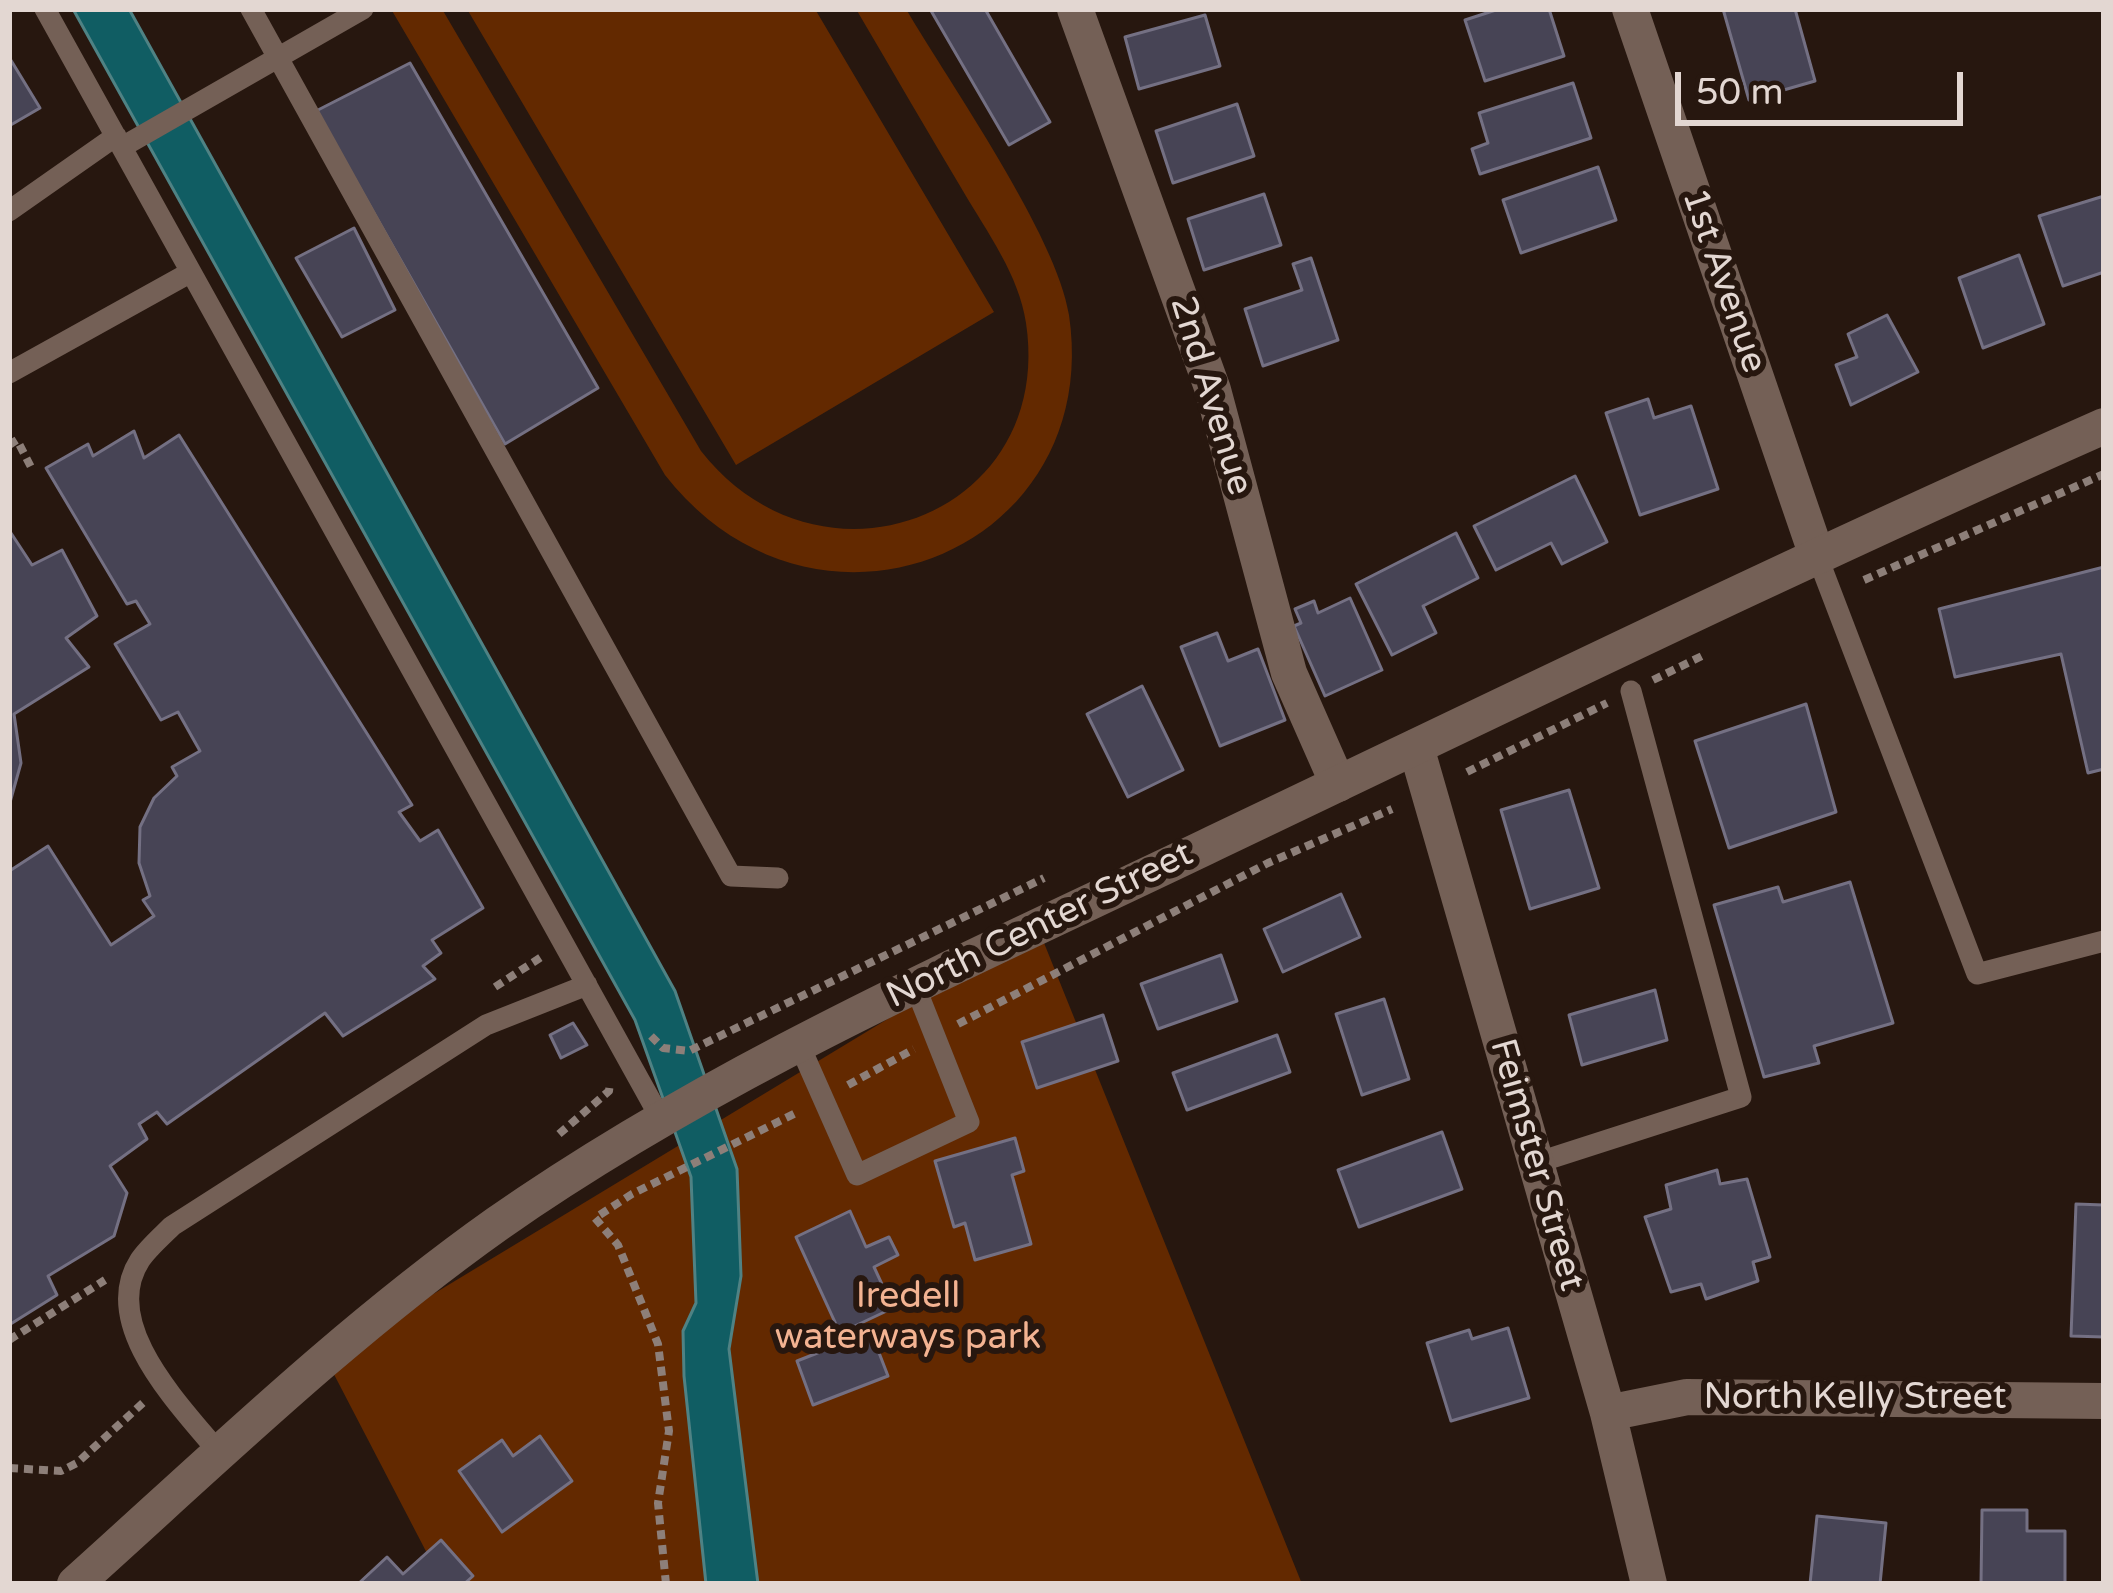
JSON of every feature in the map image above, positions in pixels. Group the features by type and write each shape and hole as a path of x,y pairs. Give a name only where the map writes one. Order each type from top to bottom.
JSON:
{"street":[{"name":"2nd Avenue","path":"1075,9 1214,390 1288,673 1338,784"},
{"name":"1st Avenue","path":"1630,9 1816,553"},
{"name":"North Center Street","path":"75,1584 326,1359 496,1225 661,1119 915,986 1816,553 2104,426"},
{"name":"Feimster Street","path":"1416,747 1608,1413 1649,1584"},
{"name":"North Kelly Street","path":"1608,1413 1687,1397 2104,1401"}],"lane":[{"path":"45,9 661,1119"},
{"path":"250,9 731,876 778,878"},
{"path":"9,211 119,141 206,98 362,9"},
{"path":"9,374 191,272"},
{"path":"1816,553 1977,974 2104,941"},
{"path":"1536,1162 1741,1097 1631,691"},
{"path":"220,1454 144,1354 128,1311 138,1263 172,1226 486,1025 587,985"},
{"path":"800,1044 857,1175 969,1122 915,986"}],"path":[{"path":"9,445 17,440 32,470"},
{"path":"1831,595 2104,474"},
{"path":"1467,772 1710,652"},
{"path":"666,1584 658,1502 669,1431 658,1344 618,1245 595,1218 632,1193 823,1098 1268,863 1392,809"},
{"path":"544,1146 609,1091 610,1076"},
{"path":"9,1468 61,1471 77,1463 153,1394"}],"green space":[{"path":"391,9 442,9 701,451 751,497 806,523 864,529 919,517 968,489 1004,446 1025,390 1026,323 1009,271 856,9 906,9 1024,203 1060,282 1069,315 1068,398 1042,467 996,521 937,556 868,572 797,565 727,533 665,475"},
{"path":"467,9 815,9 994,312 736,465"},
{"name":"Iredell waterways park","path":"1038,928 1302,1584 443,1584 326,1359"}],"water":[{"path":"73,9 129,9 675,991 737,1169 741,1276 729,1349 758,1584 706,1584 684,1376 683,1331 696,1303 691,1177 635,1020"}],"building":[{"path":"930,9 985,9 1050,122 1009,145"},
{"path":"1499,9 1549,9 1564,56 1485,81 1465,20"},
{"path":"1723,9 1795,9 1815,81 1749,100"},
{"path":"1205,15 1220,66 1139,89 1125,37"},
{"path":"9,57 40,108 9,126"},
{"path":"410,63 598,388 505,444 316,111"},
{"path":"1573,83 1591,138 1480,174 1472,149 1488,143 1479,113"},
{"path":"1237,104 1254,156 1173,183 1156,131"},
{"path":"1598,167 1616,220 1521,253 1503,200"},
{"path":"1264,194 1281,245 1204,270 1188,219"},
{"path":"2104,196 2104,272 2063,286 2039,216"},
{"path":"354,228 395,310 342,337 296,258"},
{"path":"2019,255 2044,324 1983,348 1959,278"},
{"path":"1311,258 1338,340 1263,366 1245,309 1302,290 1293,264"},
{"path":"1887,315 1918,372 1851,405 1836,365 1857,357 1848,334"},
{"path":"1648,399 1654,418 1691,406 1718,489 1640,515 1606,413"},
{"path":"134,431 144,458 179,435 412,805 399,812 420,841 438,830 483,908 432,940 441,953 423,966 435,979 343,1036 325,1013 167,1124 157,1112 139,1124 147,1139 110,1166 127,1193 114,1236 48,1276 57,1295 9,1325 9,866 11,870 48,846 111,945 154,916 143,900 150,896 139,863 140,827 154,798 177,776 172,767 200,751 178,712 161,720 115,644 150,624 136,601 127,604 46,468 88,444 93,456"},
{"path":"1575,476 1607,542 1562,564 1551,543 1496,570 1474,526"},
{"path":"9,530 32,565 62,550 97,616 66,638 89,667 14,714 21,763 9,806"},
{"path":"1456,533 1478,578 1423,606 1436,633 1392,655 1356,584"},
{"path":"2104,567 2104,769 2088,773 2061,654 1955,677 1939,609"},
{"path":"1350,598 1382,670 1325,696 1294,626 1301,623 1295,609 1314,601 1318,613"},
{"path":"1217,633 1228,661 1258,649 1285,720 1220,746 1181,647"},
{"path":"1142,686 1183,770 1128,797 1087,714"},
{"path":"1806,704 1836,812 1729,848 1695,741"},
{"path":"1569,790 1599,888 1530,909 1501,810"},
{"path":"1850,882 1893,1023 1814,1046 1819,1063 1764,1077 1714,905 1778,887 1783,902"},
{"path":"1341,894 1360,937 1283,972 1264,929"},
{"path":"1221,955 1237,1001 1158,1029 1141,984"},
{"path":"1655,990 1667,1040 1582,1065 1569,1015"},
{"path":"1384,999 1409,1079 1362,1095 1336,1014"},
{"path":"1103,1015 1118,1061 1037,1088 1022,1042"},
{"path":"573,1023 587,1045 561,1058 550,1035"},
{"path":"1277,1035 1290,1072 1187,1110 1173,1073"},
{"path":"1442,1132 1462,1189 1359,1227 1338,1170"},
{"path":"1015,1138 1024,1171 1012,1175 1031,1244 975,1260 965,1223 954,1227 935,1161"},
{"path":"1717,1170 1720,1184 1747,1179 1770,1257 1753,1262 1758,1281 1706,1299 1701,1284 1671,1292 1645,1217 1671,1209 1666,1185"},
{"path":"2076,1204 2104,1205 2104,1337 2071,1336"},
{"path":"850,1211 866,1247 889,1237 898,1255 874,1267 893,1308 840,1333 796,1237"},
{"path":"1508,1328 1529,1398 1451,1421 1427,1343 1469,1330 1472,1339"},
{"path":"871,1332 888,1376 813,1405 797,1361"},
{"path":"540,1436 572,1481 502,1532 459,1471 502,1440 513,1456"},
{"path":"1982,1510 2027,1510 2027,1531 2065,1531 2065,1584 1981,1584"},
{"path":"1817,1516 1886,1523 1880,1584 1810,1584"},
{"path":"441,1540 473,1576 464,1584 358,1584 387,1557 403,1574"}]}
